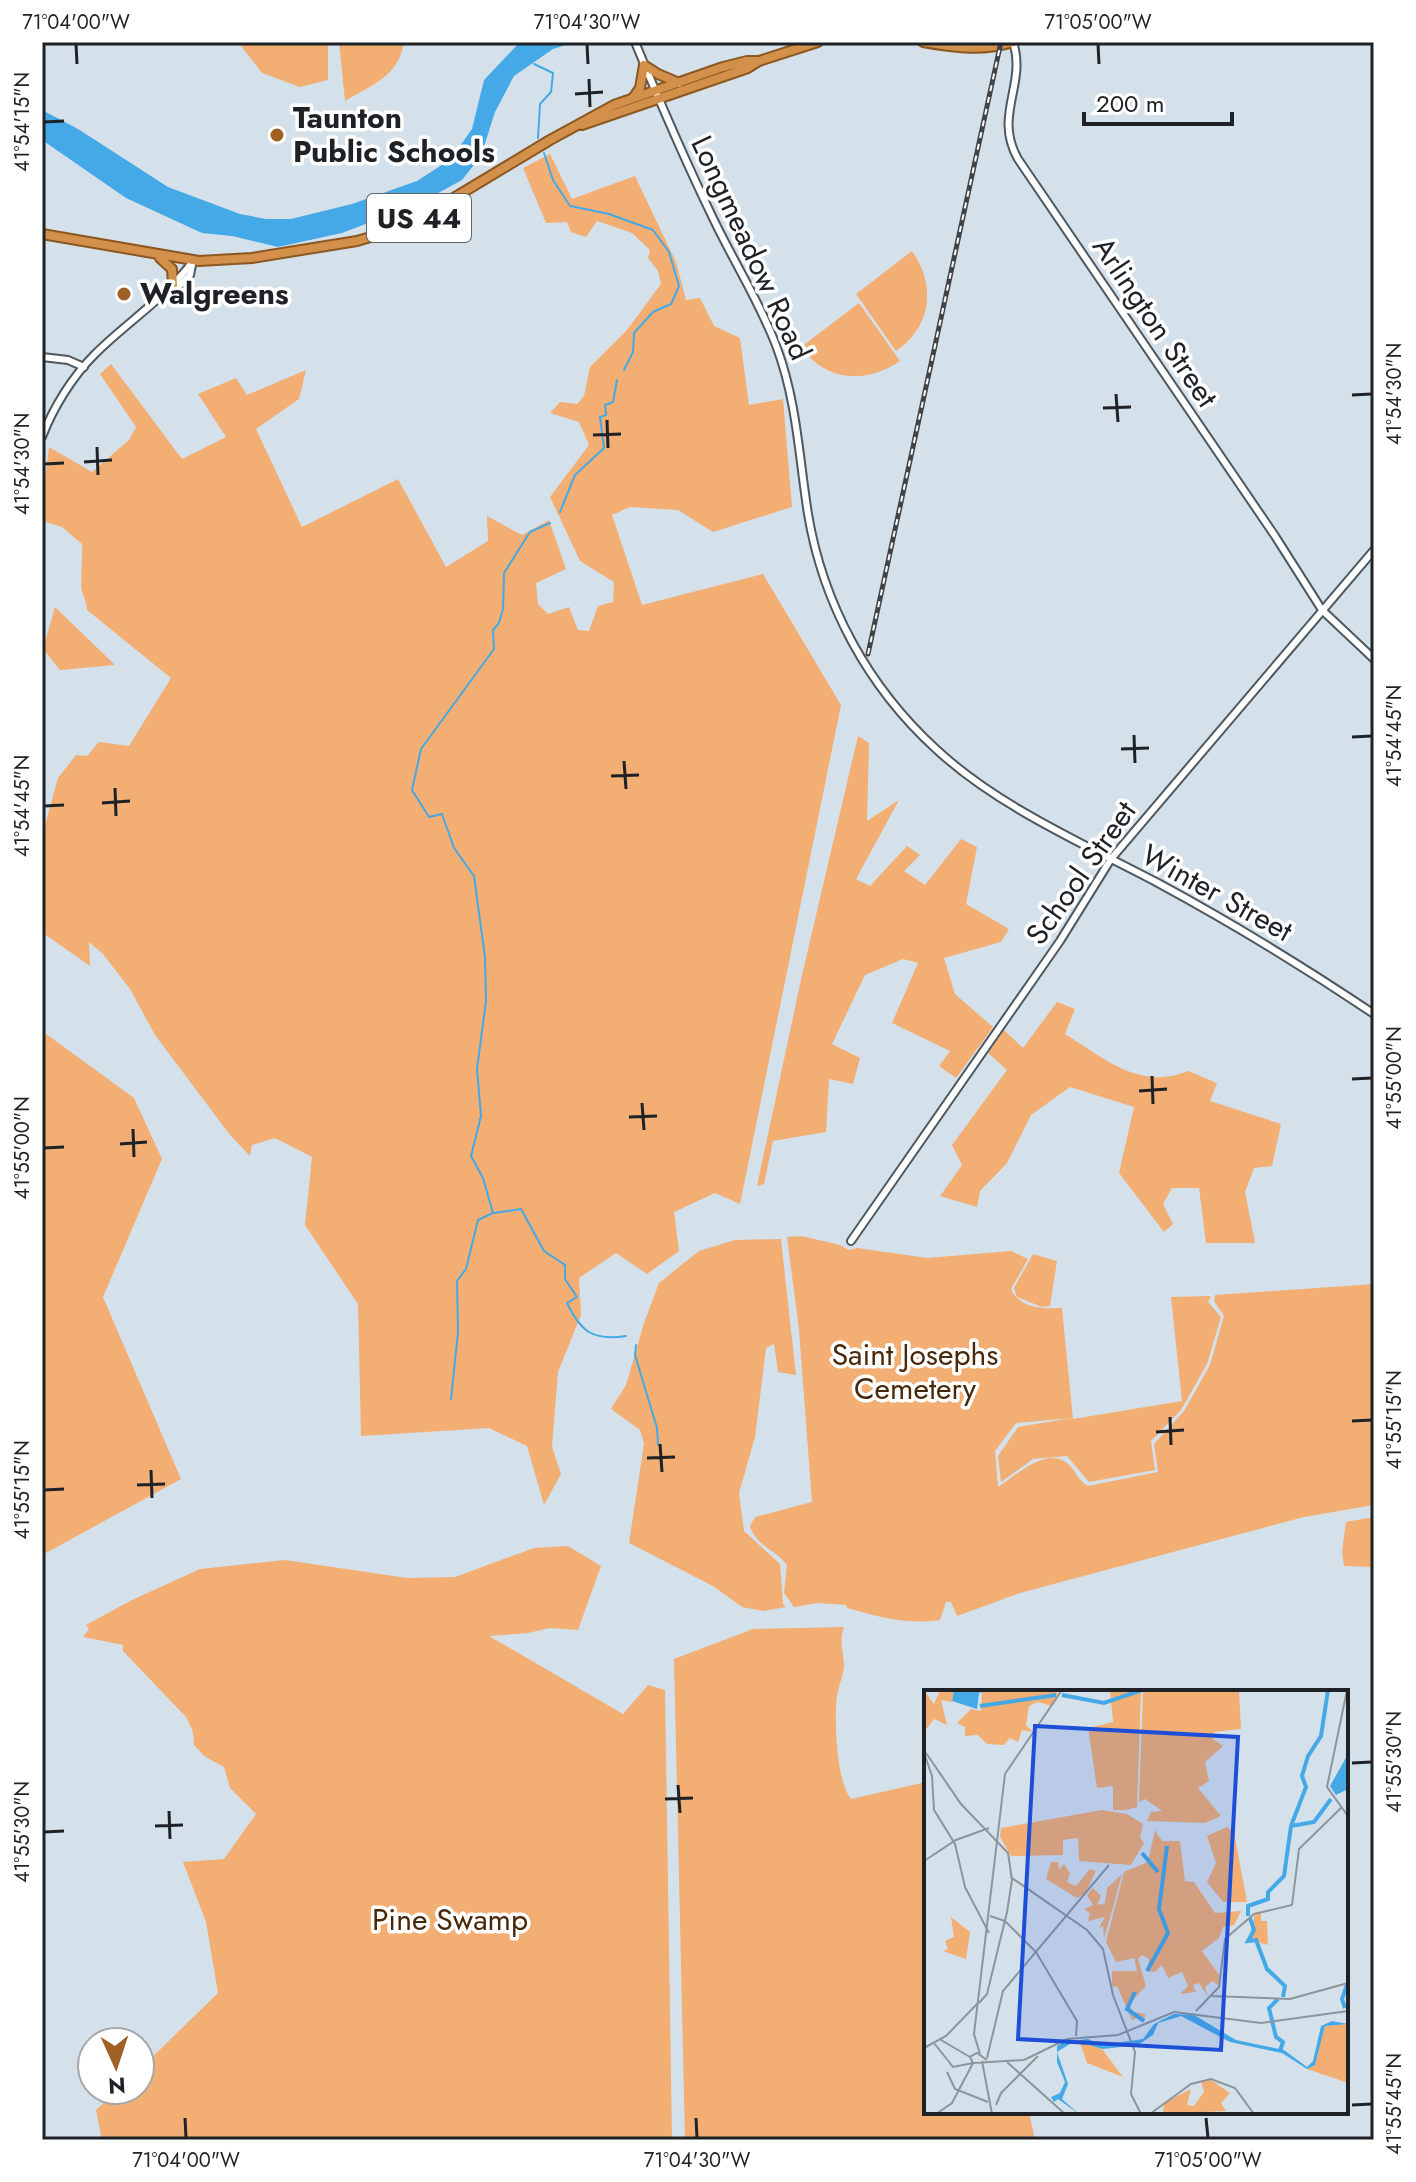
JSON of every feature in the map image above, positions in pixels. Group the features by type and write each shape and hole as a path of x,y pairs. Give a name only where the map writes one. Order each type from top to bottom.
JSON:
{"highway":[{"name":"US 44","path":"42,234 193,261 239,260 351,243 384,233 443,205 534,149 614,105 657,96 680,83 732,65 759,61 818,42"},
{"path":"923,42 972,49 1013,42"},
{"name":"US 44","path":"579,125 657,96 748,68 759,61"},
{"path":"632,99 640,88 644,65 680,83"},
{"path":"152,254 170,266 174,276 173,286"}],"street":[{"name":"Arlington Street","path":"1013,42 1017,68 1007,121 1009,140 1015,154 1322,610 1374,659"},
{"name":"Longmeadow Road","path":"635,43 711,214 779,353 794,409 816,555 838,616 859,656"},
{"path":"42,437 59,403 84,367 173,286 193,261"},
{"path":"141,313 187,279 193,261"},
{"path":"42,357 68,360 84,367"},
{"name":"School Street","path":"851,1241 1060,941 1111,859 1374,550"},
{"name":"Winter Street","path":"859,656 897,708 953,764 1010,803 1201,906 1304,967 1374,1014"}],"green space":[{"path":"238,42 328,42 328,80 300,87 262,73"},
{"path":"339,42 404,42 396,63 383,78 345,101"},
{"path":"550,154 572,199 635,176 676,262 686,300 700,298 714,326 740,338 749,405 783,399 792,507 713,532 678,510 630,507 612,515 642,605 763,574 841,705 740,1204 715,1193 674,1212 679,1251 647,1274 616,1253 579,1278 581,1315 558,1372 552,1447 561,1474 544,1505 527,1446 489,1428 361,1436 358,1304 305,1225 312,1157 275,1138 252,1145 250,1156 230,1135 155,1035 130,989 103,954 89,942 90,966 46,935 42,936 42,836 58,778 76,755 87,756 99,742 129,746 171,678 87,610 81,588 82,544 62,527 42,521 42,478 46,473 49,447 92,472 129,440 136,427 100,374 111,364 182,459 226,437 198,394 236,378 247,395 306,370 299,399 256,429 302,527 398,479 446,567 488,541 487,516 522,535 549,520 566,569 536,583 538,604 548,614 569,607 578,630 589,631 598,606 613,602 614,582 580,561 550,497 589,445 579,422 550,413 560,402 577,404 584,396 590,367 627,330 661,284 658,271 648,258 650,250 632,233 597,221 586,237 571,232 567,222 546,223 523,168"},
{"path":"912,251 925,277 926,304 917,330 896,351 856,294"},
{"path":"859,303 900,361 860,376 834,373 811,359 801,347"},
{"path":"55,607 115,665 60,670 43,649"},
{"path":"858,736 869,743 867,821 899,800 856,879 870,886 907,846 920,855 904,871 925,885 961,839 977,847 966,904 1009,929 1001,942 944,958 955,994 993,1027 956,1078 939,1066 950,1051 892,1023 918,963 903,959 865,975 832,1044 860,1058 853,1084 829,1079 826,1132 773,1141 764,1184 757,1186 802,975"},
{"path":"1057,1002 1075,1009 1065,1034 1108,1062 1154,1077 1188,1071 1217,1083 1210,1101 1281,1124 1272,1166 1254,1168 1245,1192 1255,1243 1206,1243 1199,1188 1172,1188 1163,1204 1173,1224 1164,1232 1119,1173 1134,1107 1070,1087 1031,1115 1007,1163 980,1191 977,1207 940,1196 962,1165 952,1145 1007,1070 988,1053 1004,1030 1023,1048"},
{"path":"42,1031 134,1098 162,1159 103,1297 181,1479 46,1553 42,1550"},
{"name":"Saint Josephs Cemetery","path":"802,1236 849,1250 857,1248 927,1258 1011,1251 1028,1259 1011,1289 1026,1304 1039,1308 1062,1308 1073,1419 1182,1401 1171,1297 1211,1296 1208,1302 1221,1317 1207,1364 1181,1410 1151,1441 1155,1470 1089,1482 1067,1456 1033,1459 1001,1482 998,1456 1018,1427 1072,1418 1016,1423 995,1451 998,1487 1031,1465 1050,1458 1067,1463 1088,1486 1158,1472 1154,1444 1184,1411 1210,1365 1224,1316 1214,1301 1215,1295 1374,1284 1374,1505 1304,1517 1020,1593 957,1616 951,1602 946,1602 940,1620 916,1622 893,1619 847,1608 846,1605 818,1603 794,1607 784,1593 787,1565 757,1539 750,1526 755,1517 812,1502 799,1330 787,1237"},
{"path":"781,1239 796,1375 778,1372 774,1344 766,1348 755,1437 739,1493 744,1531 780,1564 783,1604 786,1607 763,1611 742,1607 713,1586 629,1543 644,1444 640,1430 611,1409 626,1385 659,1283 699,1251 735,1240"},
{"path":"1033,1254 1057,1261 1050,1306 1042,1307 1017,1297 1014,1288"},
{"path":"1374,1517 1374,1567 1344,1566 1342,1552 1346,1522"},
{"name":"Pine Swamp","path":"568,1546 601,1566 578,1630 550,1628 489,1636 623,1714 648,1685 665,1690 672,2140 102,2140 96,2110 100,2106 156,2106 156,2053 218,1993 206,1922 183,1862 224,1859 256,1814 230,1788 224,1767 204,1756 194,1745 193,1732 186,1717 123,1651 123,1645 83,1637 89,1629 86,1625 200,1569 285,1560 407,1578 455,1577 534,1548"},
{"path":"844,1627 844,1668 837,1695 836,1719 839,1764 846,1790 851,1799 924,1782 924,2114 1029,2114 1035,2140 685,2140 674,1659 753,1629"}],"water":[{"path":"520,42 575,42 553,49 514,76 495,112 481,156 462,180 418,204 342,233 278,247 232,236 202,233 126,198 42,140 42,110 78,129 168,187 240,214 266,219 291,219 352,204 417,181 451,159 472,129 484,80"}],"waterway":[{"path":"534,64 553,73 551,92 540,104 538,138"},
{"path":"544,153 553,180 570,206 609,214 653,230 669,252 679,286 671,304 653,312 634,333 633,352 624,370"},
{"path":"560,512 575,475 604,448 600,417 606,415 605,405 613,402 617,380"},
{"path":"451,1399 458,1332 457,1281 466,1269 478,1220 493,1213 483,1178 471,1156 481,1116 477,1069 486,1001 485,957 474,876 454,848 442,814 429,817 412,790 421,749 494,649 493,630 499,623 503,609 504,573 530,532 550,523"},
{"path":"494,1213 521,1209 544,1251 565,1265 565,1279 577,1297 567,1303 583,1328 605,1337 626,1336"},
{"path":"636,1345 635,1355 657,1428 658,1445"}],"railway":[{"path":"868,654 1001,42"}],"place":[{"name":"Taunton Public Schools","path":"277,135"},
{"name":"Walgreens","path":"124,294"}]}
